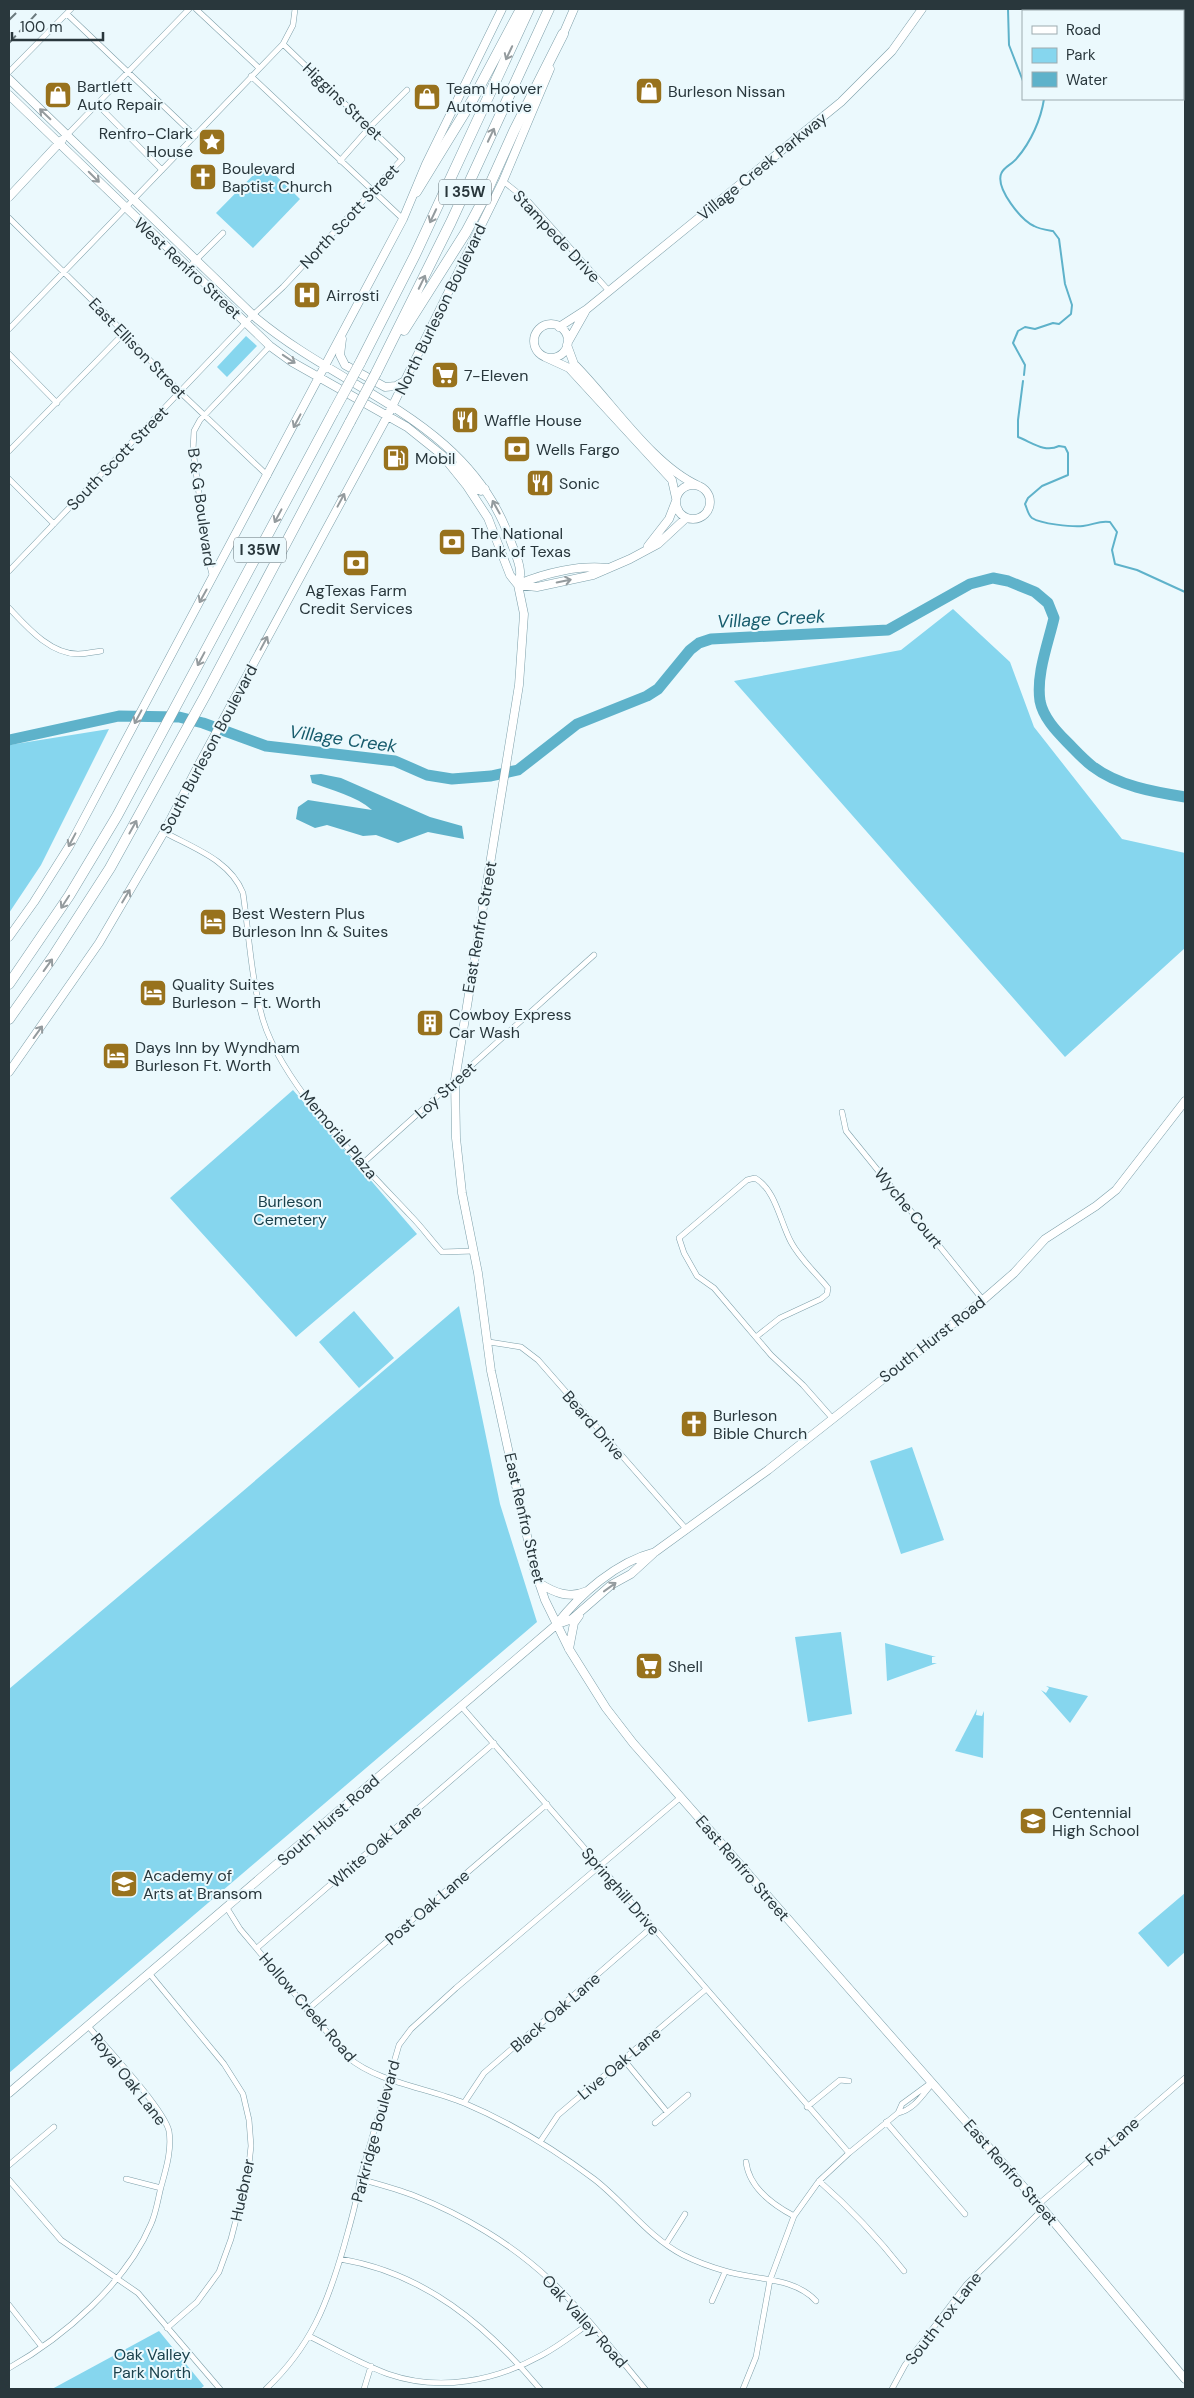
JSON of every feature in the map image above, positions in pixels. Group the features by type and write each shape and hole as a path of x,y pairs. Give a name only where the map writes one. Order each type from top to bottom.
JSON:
{"highway":[{"path":"416,192 473,99 521,9"},
{"name":"I 35W","path":"9,984 89,864 186,688 334,411 415,255 529,9"},
{"name":"I 35W","path":"9,1019 78,920 110,868 206,694 376,372 451,222 548,9"},
{"path":"376,372 466,232 563,34"}],"main road":[{"path":"9,937 70,845 268,476 403,218 416,192 426,164 502,9"},
{"name":"North Burleson Boulevard","path":"388,415 503,181 574,9"},
{"name":"Village Creek Parkway","path":"587,308 560,356 545,357 536,350 534,345 536,334 539,330 548,325 559,327 587,308 840,102 892,51 922,9"},
{"path":"9,80 253,315 283,340 325,367 393,405"},
{"name":"West Renfro Street","path":"9,95 270,346 292,362 388,415"},
{"path":"9,197 67,135"},
{"path":"545,357 569,368 672,480 678,511 686,518 698,518 707,511 709,499 704,489 683,479 664,464 574,364 567,344 566,333 559,327"},
{"path":"342,334 340,355 345,365 385,387 396,386 404,381"},
{"name":"East Renfro Street","path":"393,405 423,426 456,454 485,489 503,521 515,553 522,576 518,585"},
{"name":"East Renfro Street","path":"388,415 407,427 442,455 475,497 488,518 510,575 518,585 524,614 523,646 511,736 455,1080 456,1138 462,1193 489,1342 491,1371 504,1426 515,1490 539,1583 556,1625 606,1708 633,1743 1041,2207 1185,2379"},
{"name":"South Burleson Boulevard","path":"9,1072 99,943 164,832 388,415"},
{"path":"442,455 449,457 459,466 477,489 481,491 485,489"},
{"path":"644,552 669,519 676,500 684,488 688,485 699,486"},
{"path":"518,585 537,587 594,575 630,560 658,544 686,518"},
{"name":"South Hurst Road","path":"556,1625 572,1619 611,1586 631,1574 655,1552 687,1530 833,1419 868,1389 983,1300 1014,1273 1045,1239 1096,1206 1116,1190 1185,1102"},
{"name":"South Hurst Road","path":"9,2094 556,1625 568,1610 593,1588 619,1568 641,1556 655,1552"},
{"path":"539,1583 554,1592 567,1595 580,1594 593,1588"},
{"path":"570,1649 574,1623 585,1607"}],"street":[{"path":"9,72 71,9"},
{"path":"67,135 189,9"},
{"path":"196,9 259,68"},
{"path":"9,329 65,273 283,44 294,25 295,9"},
{"path":"67,14 195,136"},
{"name":"Higgins Street","path":"283,44 402,159"},
{"path":"251,76 372,192 403,218"},
{"path":"340,161 370,127 407,90"},
{"path":"98,105 162,170"},
{"name":"North Scott Street","path":"246,322 282,287 402,159"},
{"name":"Stampede Drive","path":"503,181 528,201 609,291"},
{"name":"East Ellison Street","path":"9,218 180,392 268,476"},
{"path":"188,268 223,233"},
{"name":"South Scott Street","path":"9,570 246,322"},
{"path":"9,452 124,333"},
{"name":"B & G Boulevard","path":"213,578 208,558 193,447 194,430 204,415 270,346"},
{"path":"9,354 57,404"},
{"path":"9,479 54,524"},
{"path":"9,608 46,643 61,651 78,654 101,651"},
{"name":"Memorial Plaza","path":"164,832 218,862 235,877 242,893 263,1020 276,1050 300,1089 362,1164 417,1221 442,1252 474,1251"},
{"name":"Loy Street","path":"362,1164 594,955"},
{"name":"Wyche Court","path":"842,1112 846,1131 983,1300"},
{"path":"756,1337 780,1318 821,1299 828,1294 828,1288 791,1242 762,1182 755,1178 747,1180 678,1238 697,1276 714,1288 770,1355 803,1385 833,1419"},
{"name":"Beard Drive","path":"489,1342 521,1347 538,1360 687,1530"},
{"name":"Springhill Drive","path":"461,1706 705,1990 849,2153"},
{"name":"White Oak Lane","path":"256,1948 494,1743"},
{"name":"Parkridge Boulevard","path":"266,2389 309,2336 332,2289 358,2198 360,2179 399,2044 411,2029 681,1797"},
{"name":"Post Oak Lane","path":"308,2010 547,1804"},
{"name":"Hollow Creek Road","path":"227,1908 240,1929 358,2066 369,2072 428,2089 464,2103 540,2142 594,2179 666,2244 683,2255 725,2272 770,2280 806,2290 816,2301"},
{"name":"Black Oak Lane","path":"464,2103 484,2073 652,1927"},
{"name":"Huebner","path":"149,1973 224,2064 242,2094 249,2120 251,2146 248,2174 231,2239 219,2272 197,2302 167,2328"},
{"name":"Live Oak Lane","path":"540,2142 558,2115 705,1990"},
{"name":"Royal Oak Lane","path":"9,2368 42,2347 86,2312 117,2278 138,2248 152,2223 161,2188 170,2149 168,2130 158,2110 88,2026"},
{"path":"624,2060 667,2112"},
{"name":"Fox Lane","path":"1041,2207 1185,2078"},
{"path":"807,2107 840,2080 849,2081"},
{"path":"743,2389 756,2358 770,2280 794,2216 819,2181 886,2122 898,2113 907,2110 920,2099 932,2082"},
{"path":"655,2123 688,2095"},
{"path":"886,2122 965,2214"},
{"path":"9,2166 54,2127"},
{"path":"746,2162 747,2174 761,2191 778,2208 794,2216"},
{"path":"126,2179 161,2188"},
{"name":"Oak Valley Road","path":"360,2179 414,2195 480,2228 513,2250 550,2280 590,2323 645,2389"},
{"path":"9,2180 61,2240 138,2293 220,2389"},
{"path":"819,2181 861,2220 904,2271"},
{"name":"South Fox Lane","path":"892,2389 905,2364 966,2284 1041,2207"},
{"path":"666,2244 685,2214"},
{"path":"340,2259 367,2263 400,2275 446,2300 504,2348 540,2389"},
{"path":"712,2301 725,2272"},
{"path":"9,2305 42,2347"},
{"path":"309,2336 371,2366 407,2380 449,2387 490,2377 520,2366 544,2355 590,2323"},
{"path":"364,2389 371,2366"}],"green space":[{"path":"264,164 300,199 253,248 216,213"},
{"path":"246,336 257,346 227,377 217,367"},
{"path":"953,609 1010,662 1034,727 1122,839 1185,853 1185,948 1065,1057 734,681 901,650"},
{"path":"109,729 41,865 9,913 9,745"},
{"name":"Burleson Cemetery","path":"293,1090 417,1234 296,1337 170,1198"},
{"name":"Academy of Arts at Bransom","path":"459,1306 500,1504 537,1622 9,2073 9,1689"},
{"path":"354,1311 394,1358 359,1388 319,1342"},
{"path":"912,1447 944,1540 901,1554 870,1461"},
{"path":"841,1632 852,1714 808,1722 795,1637"},
{"path":"885,1643 936,1657 932,1657 932,1663 937,1663 887,1681"},
{"path":"1046,1686 1088,1696 1070,1723 1041,1690 1046,1693 1049,1688"},
{"path":"977,1709 976,1715 982,1716 984,1711 983,1758 955,1751"},
{"path":"1185,1893 1185,1952 1168,1967 1138,1933"},
{"name":"Oak Valley Park North","path":"159,2331 204,2386 200,2389 52,2389"}],"water":[{"path":"321,774 341,778 430,817 462,826 464,839 428,832 398,843 376,835 363,836 327,825 315,828 296,819 298,807 308,800 372,810 351,797 312,783 310,775"}],"waterway":[{"path":"1008,9 1009,45 1022,78"},
{"path":"1024,375 1025,365 1013,343 1018,331 1025,327 1035,329 1053,323 1059,324 1071,314 1072,305 1065,284 1059,239 1053,231 1036,227 1029,223 1011,203 1002,188 1000,180 1002,172 1022,152 1031,138 1044,100"},
{"path":"1023,381 1018,420 1018,437 1044,448 1065,447 1068,453 1068,475 1042,486 1028,498 1025,504 1031,517 1042,522 1072,526 1110,522 1117,532 1112,550 1115,564 1137,570 1185,592"},
{"name":"Village Creek","path":"9,740 119,716 179,717 203,723 266,746 395,761 427,775 452,779 491,776 518,770 577,724 647,696 658,689 690,650 699,643 711,639 888,630 970,584 993,578 1008,581 1035,592 1048,603 1054,618 1041,670 1039,691 1042,707 1050,723 1079,754 1102,773 1113,779 1149,790 1185,797"}],"railway":[{"path":"9,20 20,9"},
{"path":"9,43 37,13"}],"place":[{"name":"Burleson Nissan","path":"649,91"},
{"name":"Bartlett Auto Repair","path":"58,95"},
{"name":"Team Hoover Automotive","path":"427,97"},
{"name":"Renfro-Clark House","path":"212,142"},
{"name":"Boulevard Baptist Church","path":"203,177"},
{"name":"Airrosti","path":"307,295"},
{"name":"7-Eleven","path":"445,375"},
{"name":"Waffle House","path":"465,420"},
{"name":"Wells Fargo","path":"517,449"},
{"name":"Mobil","path":"396,458"},
{"name":"Sonic","path":"540,483"},
{"name":"The National Bank of Texas","path":"452,542"},
{"name":"AgTexas Farm Credit Services","path":"356,563"},
{"name":"Best Western Plus Burleson Inn & Suites","path":"213,922"},
{"name":"Quality Suites Burleson - Ft. Worth","path":"153,993"},
{"name":"Cowboy Express Car Wash","path":"430,1023"},
{"name":"Days Inn by Wyndham Burleson Ft. Worth","path":"116,1056"},
{"name":"Burleson Bible Church","path":"694,1424"},
{"name":"Shell","path":"649,1666"},
{"name":"Centennial High School","path":"1033,1821"},
{"name":"Academy of Arts at Bransom","path":"124,1884"}]}
